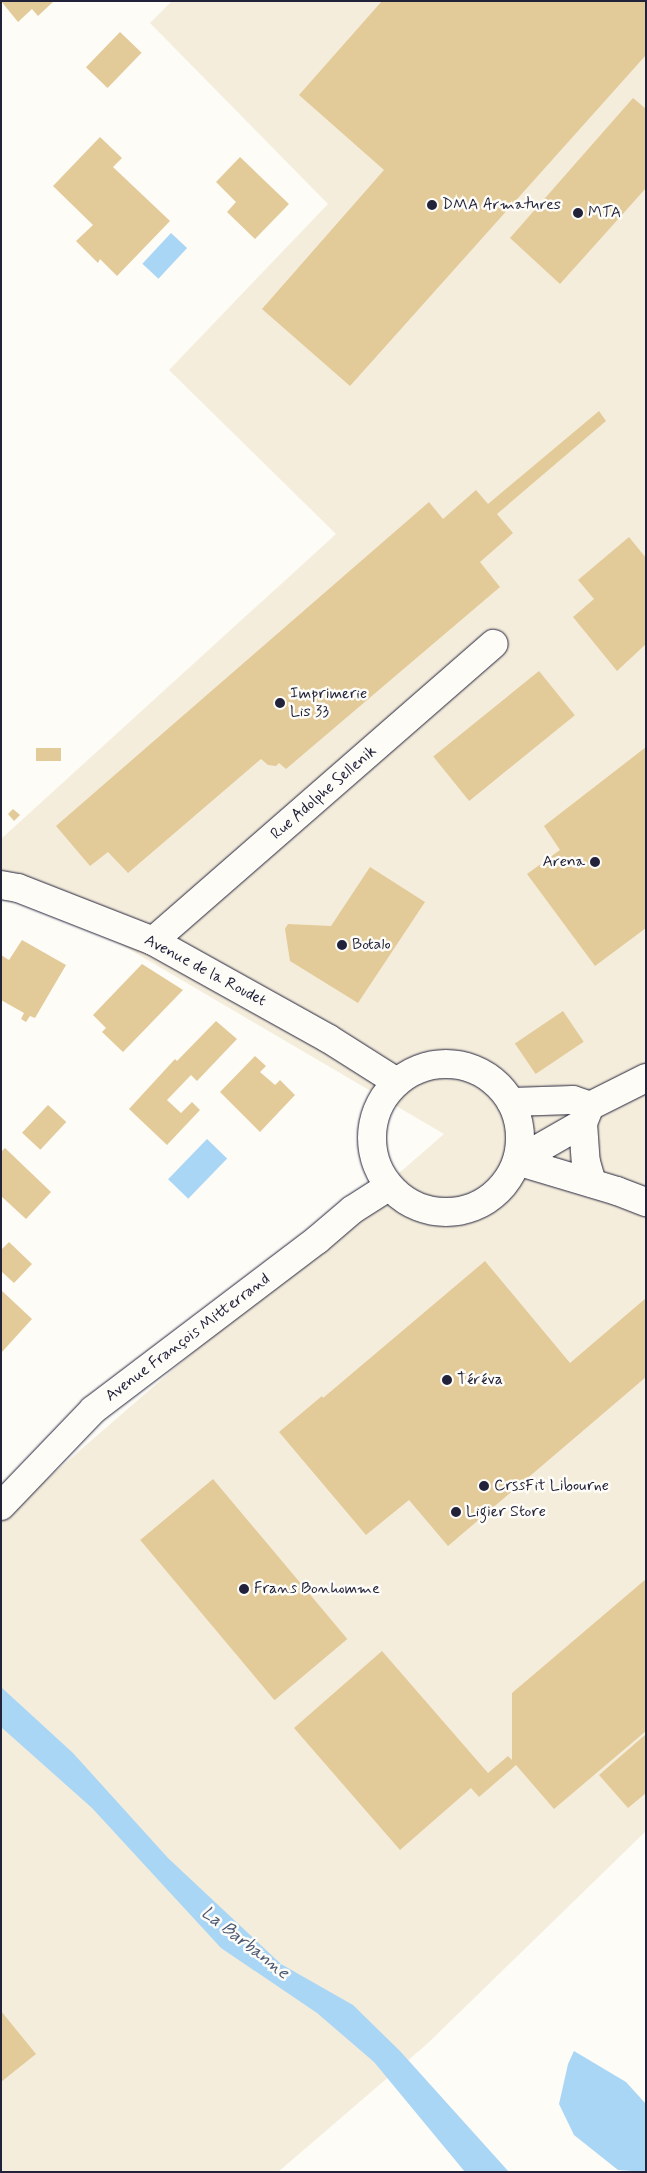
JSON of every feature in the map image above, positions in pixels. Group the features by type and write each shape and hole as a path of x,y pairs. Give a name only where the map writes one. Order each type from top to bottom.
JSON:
{"main road":[{"name":"Rue Adolphe Sellenik","path":"153,941 494,644"},
{"name":"Avenue de la Roudet","path":"1,885 18,888 153,941 329,1039 397,1082"},
{"path":"441,1064 465,1066 487,1076 504,1092 511,1102 519,1126 517,1161 506,1182 491,1198 471,1209 456,1212 426,1211 406,1201 388,1186 378,1171 373,1153 372,1134 375,1115 384,1097 397,1082 417,1070 441,1064"},
{"path":"517,1161 646,1078"},
{"path":"511,1102 573,1100 587,1115 586,1162 592,1183"},
{"path":"517,1161 592,1183 646,1202"},
{"name":"Avenue François Mitterrand","path":"1,1506 93,1410 317,1240 352,1210 388,1186"}],"shaded area":[{"path":"172,1 646,1 646,1831 427,2044 278,2172 1,2172 1,1519 444,1134 1,874 1,839 336,534 169,370 328,204 150,23"}],"water":[{"path":"171,233 187,248 158,279 142,264"},
{"path":"207,1139 227,1158 188,1199 168,1179"},
{"name":"La Barbanne","path":"1,1687 73,1753 168,1858 281,1964 353,2005 400,2051 509,2172 465,2172 374,2062 317,2013 221,1948 92,1808 1,1727"},
{"path":"574,2051 626,2082 646,2104 646,2172 618,2170 574,2135 559,2104 568,2064"}],"building":[{"path":"1,1 54,1 38,16 32,9 18,22"},
{"name":"DMA Armatures","path":"382,1 646,1 646,55 350,386 262,309 384,170 299,95"},
{"path":"120,32 142,53 108,88 86,67"},
{"name":"MTA","path":"633,98 646,109 646,188 560,284 510,238"},
{"path":"100,137 122,158 113,167 170,221 117,276 100,259 98,263 76,241 93,225 53,186"},
{"path":"240,157 289,204 255,239 227,212 236,202 216,182"},
{"path":"599,411 606,421 497,514 513,533 480,562 500,587 286,769 279,763 276,766 268,765 261,759 128,873 108,852 90,866 56,826 429,502 443,519 476,490 488,504"},
{"path":"629,537 646,558 646,644 617,671 573,617 594,599 578,580"},
{"path":"539,671 575,715 469,801 433,757"},
{"name":"Arena","path":"646,747 646,928 595,966 527,874 560,850 544,826"},
{"path":"36,748 61,748 61,761 36,761"},
{"path":"13,809 20,815 14,821 8,814"},
{"name":"Botalo","path":"370,867 425,902 358,1003 290,961 285,929 288,924 331,926"},
{"path":"22,940 66,965 35,1018 30,1016 26,1022 21,1019 24,1013 1,1000 1,955 9,960"},
{"path":"142,964 183,990 123,1052 102,1032 106,1028 93,1015"},
{"path":"563,1011 584,1042 536,1074 515,1043"},
{"path":"216,1021 237,1039 197,1081 191,1075 167,1100 181,1113 192,1102 200,1110 167,1145 129,1109 175,1059 177,1061"},
{"path":"255,1056 266,1066 260,1072 275,1085 280,1080 295,1095 260,1132 220,1092"},
{"path":"48,1105 66,1122 40,1150 22,1133"},
{"path":"5,1148 51,1192 26,1219 1,1196 1,1152"},
{"path":"9,1242 32,1264 14,1283 1,1271 1,1250"},
{"path":"485,1261 570,1363 646,1298 646,1377 448,1546 409,1500 366,1535 279,1432 322,1396 323,1398"},
{"path":"1,1290 32,1319 1,1353"},
{"name":"Frans Bonhomme","path":"213,1479 347,1639 275,1700 140,1540"},
{"path":"646,1579 646,1731 554,1809 516,1765 479,1797 471,1788 400,1850 294,1728 382,1651 488,1773 508,1756 512,1760 512,1693"},
{"path":"646,1734 646,1793 628,1808 599,1775"},
{"path":"1,2011 36,2054 1,2082"}],"place":[{"name":"DMA Armatures","path":"432,205"},
{"name":"MTA","path":"578,213"},
{"name":"Imprimerie Lis 33","path":"280,703"},
{"name":"Arena","path":"595,862"},
{"name":"Botalo","path":"342,945"},
{"name":"Téréva","path":"447,1380"},
{"name":"CrssFit Libourne","path":"484,1486"},
{"name":"Ligier Store","path":"456,1512"},
{"name":"Frans Bonhomme","path":"244,1589"}]}
